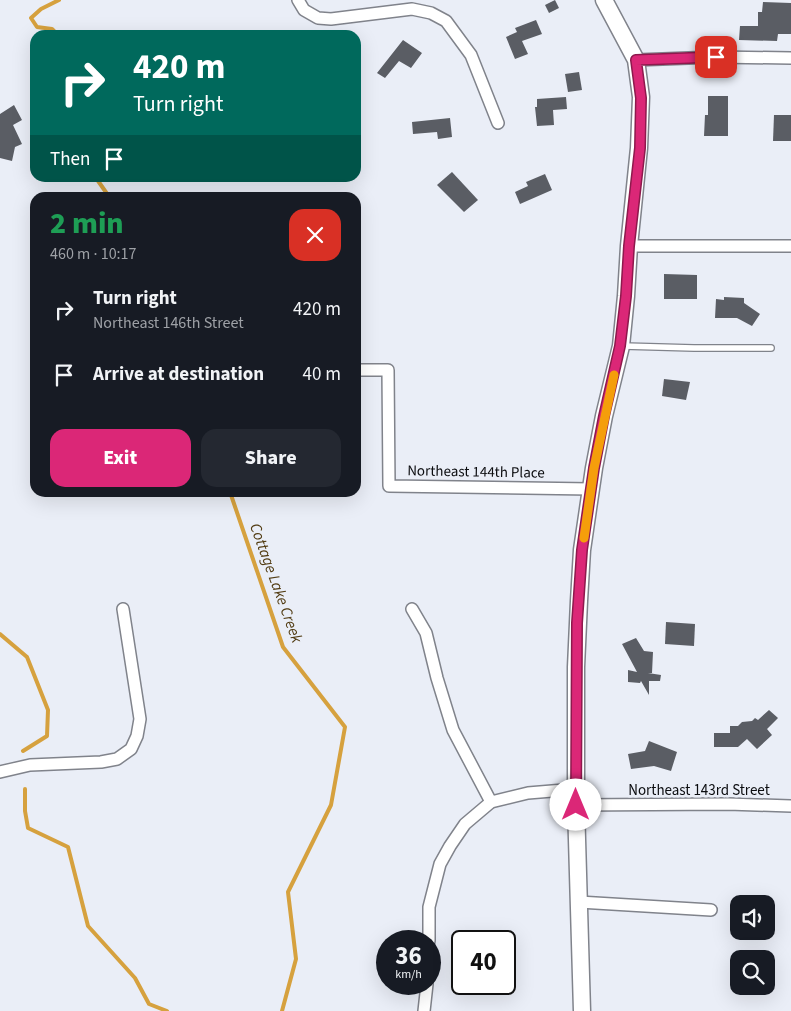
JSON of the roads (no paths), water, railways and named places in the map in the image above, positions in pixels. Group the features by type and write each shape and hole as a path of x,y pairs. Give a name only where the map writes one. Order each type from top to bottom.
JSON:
{"street":[{"path":"298,0 304,10 318,18 331,19 412,10 430,13 446,21 471,54 498,123"},
{"path":"582,1011 576,797 577,623 582,550 591,489 604,416 620,346 640,148 641,98 636,60 604,0"},
{"path":"636,60 716,57 791,58"},
{"path":"629,246 791,246"},
{"name":"Northeast 144th Place","path":"361,370 388,370 389,486 591,489"},
{"path":"0,772 30,764 102,762 117,759 131,749 137,736 140,719 123,609"},
{"path":"412,609 426,633 453,730 491,802"},
{"name":"Northeast 143rd Street","path":"429,930 429,907 440,864 466,824 491,802 528,792 576,797 791,806"},
{"path":"579,902 711,910"},
{"path":"424,1011 426,995"}],"lane":[{"path":"620,346 771,348"}],"waterway":[{"name":"Cottage Lake Creek","path":"53,30 37,27 31,18 41,9 59,0"},
{"name":"Cottage Lake Creek","path":"99,182 106,192"},
{"name":"Cottage Lake Creek","path":"232,497 283,647 345,727 331,805 288,892 296,959 282,1011"},
{"path":"0,634 27,657 48,710 47,736 23,751"},
{"path":"25,789 25,811 28,828 68,847 88,926 135,978 149,1004 167,1011"}]}
